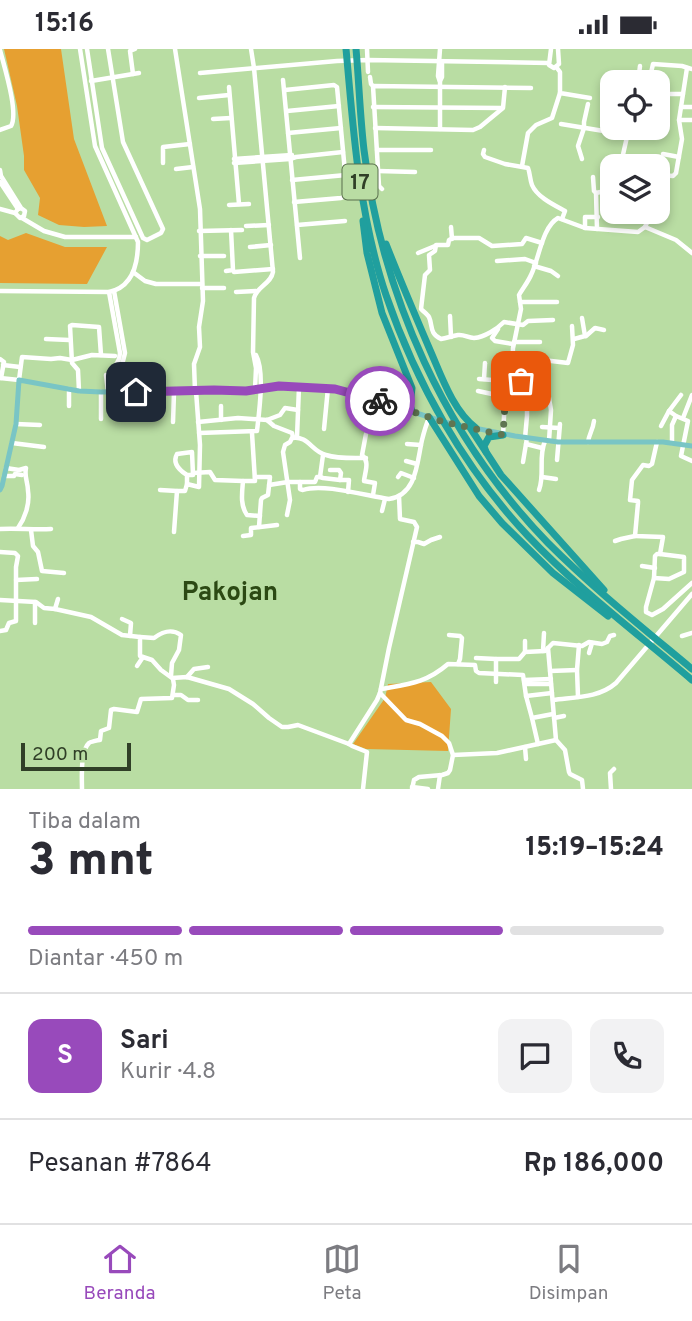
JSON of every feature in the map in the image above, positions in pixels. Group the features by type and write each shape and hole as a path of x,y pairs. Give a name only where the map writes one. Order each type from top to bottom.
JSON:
{"highway":[{"name":"17","path":"346,50 359,177 385,292 410,355 443,421 503,508 540,549 629,629 692,680"},
{"name":"17","path":"356,50 364,150 377,221 394,289 419,352 453,417 488,473 547,542 692,669"},
{"path":"359,177 360,201 376,290 394,345 411,383 412,411"},
{"path":"377,221 415,319 443,381 487,454 501,475 626,613"},
{"path":"396,405 407,397 411,383"},
{"path":"458,424 462,421 462,414"},
{"path":"429,417 480,496 510,531 553,573 600,611 629,629"},
{"path":"439,434 438,426 444,422"},
{"path":"487,454 484,446 486,440 493,435 503,435"}],"main road":[{"path":"0,490 16,424 19,380 79,391 109,392 246,391 279,386 328,389 361,395 444,422 526,440 657,442 692,446"}],"street":[{"path":"0,291 112,291 122,287 133,272 138,249 136,237 95,146 80,49"},
{"path":"87,49 103,151 143,238 147,240 161,233 163,229 123,142 108,49"},
{"path":"175,49 200,209 200,347 194,364 199,433 199,488 187,484"},
{"path":"199,433 258,431 260,363 253,352 254,298 257,291 272,278 273,269 253,49"},
{"path":"367,49 373,87 379,186 382,189"},
{"path":"551,49 550,62 552,68 557,68"},
{"path":"522,166 528,133 536,125 552,118 560,93 558,49"},
{"path":"0,50 14,122 11,127 0,129"},
{"path":"85,82 136,73 131,50"},
{"path":"440,51 440,129"},
{"path":"200,73 368,60 558,60"},
{"path":"652,70 653,64 689,68 679,120 682,139 679,157 675,175 670,175"},
{"path":"640,66 640,70"},
{"path":"284,80 300,258"},
{"path":"373,87 440,84 531,87"},
{"path":"285,90 336,86 348,193 345,197 294,202"},
{"path":"229,87 239,204"},
{"path":"376,128 473,130 503,109 505,87"},
{"path":"560,93 589,101 578,146 582,159"},
{"path":"670,94 683,94"},
{"path":"199,98 229,95"},
{"path":"286,111 339,106"},
{"path":"373,107 503,109"},
{"path":"681,107 692,107"},
{"path":"213,119 231,118"},
{"path":"679,120 692,120"},
{"path":"561,124 600,131"},
{"path":"288,133 341,128"},
{"path":"163,163 163,147 190,144"},
{"path":"377,150 432,150"},
{"path":"484,150 485,157 505,164 528,167 534,189 565,211 562,220"},
{"path":"234,161 343,152"},
{"path":"670,155 679,157"},
{"path":"176,169 193,167"},
{"path":"0,170 0,176 18,210"},
{"path":"378,171 415,172"},
{"path":"292,180 345,175"},
{"path":"593,177 597,229"},
{"path":"0,182 18,210"},
{"path":"596,193 600,192"},
{"path":"229,205 249,204"},
{"path":"0,209 18,210 25,214 22,218 44,231 65,237 136,237"},
{"path":"585,228 585,217 598,217"},
{"path":"503,435 506,381 512,370 513,343 521,309 519,295 531,274 552,223 557,218 585,228 638,232 646,224"},
{"path":"297,225 345,221"},
{"path":"199,231 269,225"},
{"path":"451,227 452,239"},
{"path":"645,227 676,240 692,253"},
{"path":"226,271 233,270 232,230"},
{"path":"418,253 447,245 452,239 478,238 492,246 522,244 526,238 542,243"},
{"path":"250,247 271,245"},
{"path":"436,246 435,251 429,255 430,270 425,275 421,309 428,315 435,335 441,339 462,335 471,338 498,328"},
{"path":"200,256 224,256"},
{"path":"497,261 525,259 558,276"},
{"path":"234,272 273,269"},
{"path":"133,272 142,280 156,283 224,288"},
{"path":"101,419 120,353 112,291"},
{"path":"236,292 257,291"},
{"path":"520,302 557,302"},
{"path":"450,316 451,337"},
{"path":"582,318 585,336"},
{"path":"540,342 513,343 495,341 492,338 504,322 524,324 528,321 553,320"},
{"path":"79,391 78,371 72,360 71,325 99,327 101,355"},
{"path":"523,462 531,363 534,360 568,363 573,348 572,326"},
{"path":"573,339 585,336 594,328 604,330"},
{"path":"46,339 70,340"},
{"path":"0,359 4,361 0,378 19,380 23,357 72,360 91,355 115,356"},
{"path":"485,363 482,379 506,381"},
{"path":"513,364 531,367"},
{"path":"3,365 20,367"},
{"path":"106,375 109,392"},
{"path":"506,389 519,386 522,381 545,379 551,410 551,428 542,448 539,490"},
{"path":"287,515 290,500 284,446 295,437 299,387"},
{"path":"68,389 69,405"},
{"path":"324,429 328,389"},
{"path":"173,422 174,391"},
{"path":"478,391 506,397 548,398"},
{"path":"361,395 358,412 370,414"},
{"path":"661,426 681,395"},
{"path":"683,418 692,395"},
{"path":"221,406 221,420"},
{"path":"198,422 267,420 280,415 285,408 299,410"},
{"path":"669,411 688,421 681,456 692,461"},
{"path":"672,443 672,425 676,416"},
{"path":"300,482 300,489 303,490 309,487 385,499 399,496 406,492 414,478 429,417"},
{"path":"267,420 305,440 323,455 366,458"},
{"path":"594,421 589,435 595,443"},
{"path":"16,424 40,425"},
{"path":"542,427 560,426 557,460"},
{"path":"160,490 185,491 190,474 192,452 177,454 175,460 177,466 190,474 210,472 215,480 254,482 252,433"},
{"path":"366,434 362,450 367,468 364,481 374,483 373,495"},
{"path":"526,440 542,448"},
{"path":"635,536 638,503 630,499 632,480 643,465 652,464 657,442"},
{"path":"12,443 44,447"},
{"path":"407,444 421,445"},
{"path":"320,477 323,455"},
{"path":"406,461 417,464"},
{"path":"4,470 26,468 24,476 29,493 24,519 18,529"},
{"path":"4,470 14,476 22,475"},
{"path":"330,470 340,471 340,479"},
{"path":"398,477 401,473 414,478"},
{"path":"255,477 269,476 268,495 262,498 259,527"},
{"path":"269,485 288,482 314,483 317,477 320,477 349,480 348,492"},
{"path":"542,477 553,481"},
{"path":"243,481 243,508 247,515 260,516"},
{"path":"174,532 177,491"},
{"path":"349,744 381,691 417,524 400,519 399,496"},
{"path":"382,511 385,499"},
{"path":"243,536 251,535 251,528 277,525"},
{"path":"0,529 51,529"},
{"path":"31,530 33,546 38,552 42,571 64,573"},
{"path":"615,541 635,536 663,537 660,554"},
{"path":"413,542 424,544 440,537"},
{"path":"0,552 18,555 16,622 9,623 6,630 0,631"},
{"path":"654,579 669,579 684,572 685,558 660,554 655,556 654,579 646,607 646,612 652,615 663,609 692,583"},
{"path":"642,566 655,568"},
{"path":"16,580 37,579"},
{"path":"553,700 609,690 692,594"},
{"path":"55,608 58,599"},
{"path":"0,600 36,602 44,608 73,612 96,619 117,633 130,636 154,638 166,631 179,634 181,643 172,663 173,695"},
{"path":"34,623 36,602"},
{"path":"122,619 131,623 130,636"},
{"path":"544,633 556,740 565,750 570,774 582,780 584,789"},
{"path":"682,636 692,633"},
{"path":"449,635 462,638 458,664"},
{"path":"525,652 546,650 553,643 582,646 587,642 605,643 614,635"},
{"path":"139,637 140,655 152,660 172,678 187,677 229,689 282,727 298,725 367,753 363,789"},
{"path":"525,641 525,652 520,659 496,659 476,655 475,669 477,672 522,675 538,744"},
{"path":"589,653 592,643"},
{"path":"578,697 579,645"},
{"path":"137,666 143,657"},
{"path":"496,659 496,682"},
{"path":"381,691 422,682 446,665 475,665"},
{"path":"187,677 194,669 208,667"},
{"path":"550,671 577,670"},
{"path":"525,682 551,682"},
{"path":"381,691 406,720 420,724 449,743 453,755 450,770 440,775 414,780 412,788 428,789"},
{"path":"526,697 552,693"},
{"path":"82,789 86,747 90,742 100,740 102,731 109,728 111,710 137,712 141,699 172,698 173,695 198,700"},
{"path":"532,718 564,716"},
{"path":"453,755 484,754 556,740"},
{"path":"525,747 526,759"},
{"path":"611,789 610,772 614,769"},
{"path":"438,789 440,775"}],"shaded area":[{"path":"4,49 61,49 74,139 107,226 59,225 38,215 40,198 24,170 17,106"},
{"path":"26,233 65,247 107,247 87,284 0,283 0,236 8,240"},
{"path":"431,682 451,709 448,751 366,749 353,744 385,698 388,684"}],"way so far":[{"path":"380,401 444,422 503,435 506,389 519,385 521,381"}],"district":[{"name":"Pakojan","path":"230,591"}],"route":[{"path":"136,392 246,391 279,386 335,389 380,401"}]}
